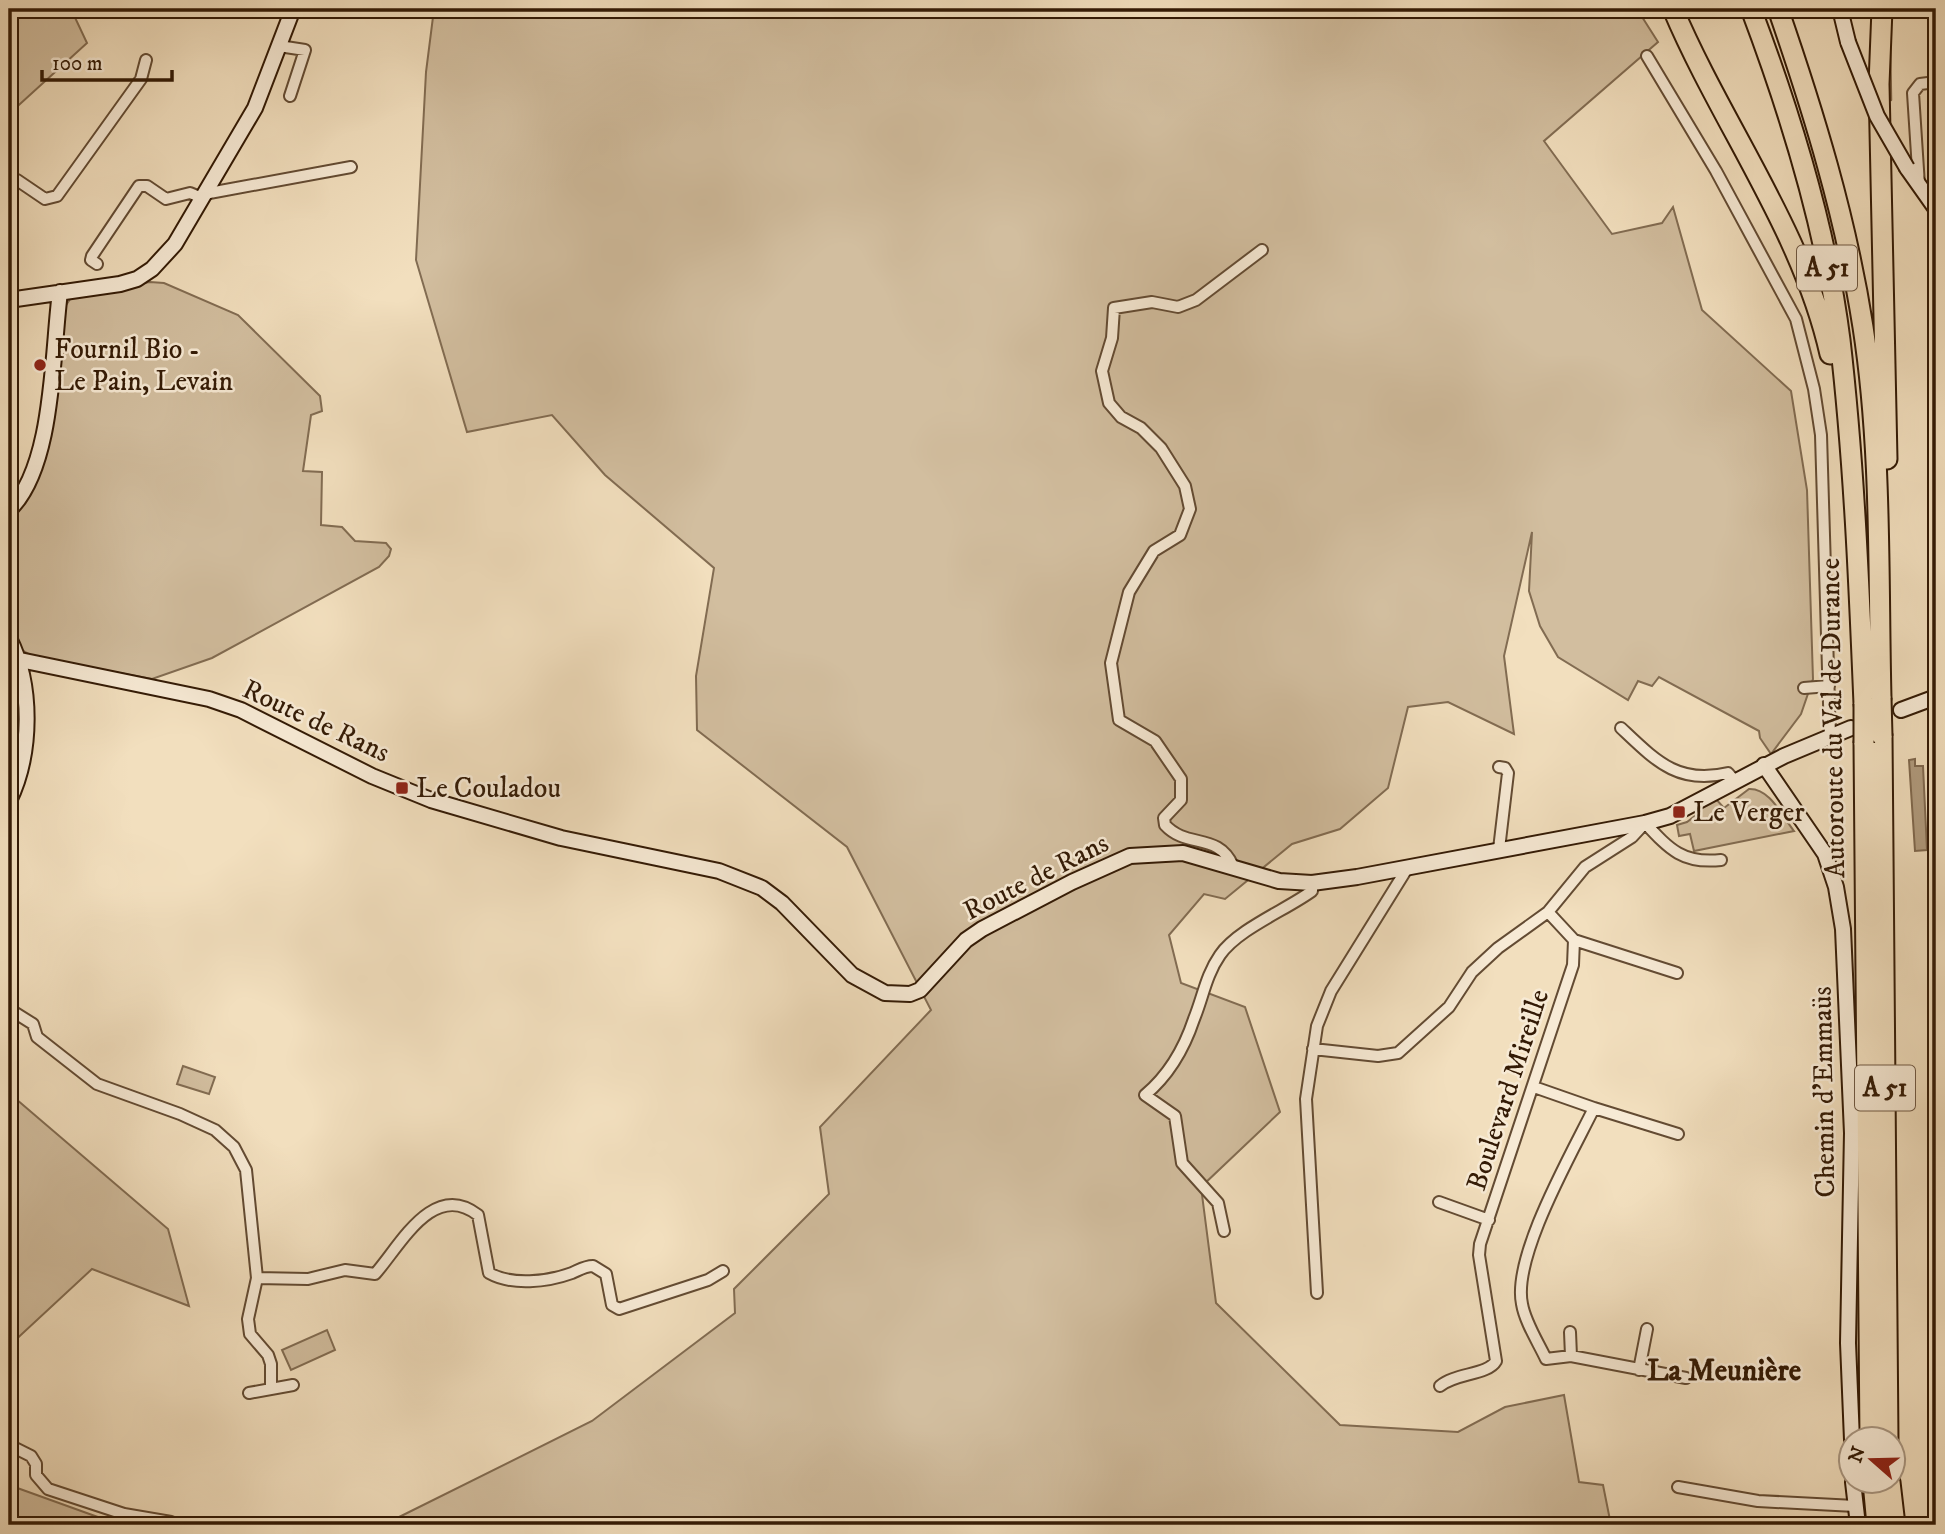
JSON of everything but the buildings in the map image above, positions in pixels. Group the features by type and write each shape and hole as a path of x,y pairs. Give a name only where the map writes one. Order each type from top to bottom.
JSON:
{"highway":[{"path":"1674,9 1711,89 1786,233 1821,321 1835,374 1857,537"},
{"name":"Autoroute du Val de Durance","path":"1751,9 1773,65 1811,194 1840,340 1872,701"},
{"name":"Autoroute du Val de Durance","path":"1778,9 1809,99 1837,199 1864,330 1876,473 1872,701 1866,736 1870,1426"},
{"path":"1872,701 1887,519 1879,84 1874,9"},
{"path":"1879,84 1882,9"},
{"name":"Autoroute du Val de Durance","path":"1866,736 1888,1426"},
{"path":"1874,1496 1877,1525"},
{"path":"1892,1496 1895,1525"}],"street":[{"path":"9,300 137,279 152,269 175,244 255,107 293,9"},
{"path":"1840,9 1848,43 1877,116 1907,168 1936,209"},
{"path":"279,46 305,50 290,96"},
{"path":"1647,56 1716,171 1796,319 1814,389 1821,435 1830,736"},
{"path":"9,180 18,180 45,199 57,196 141,79 146,60"},
{"path":"1919,185 1913,93 1920,85 1936,82"},
{"path":"97,264 91,260 92,256 139,186 147,186 166,199 190,193 203,196 351,167"},
{"path":"1233,866 1227,853 1219,846 1180,835 1165,825 1164,818 1181,800 1181,779 1155,741 1119,720 1111,663 1129,592 1154,551 1180,535 1190,509 1185,486 1161,449 1141,428 1121,418 1109,403 1102,371 1112,338 1114,308 1152,302 1178,307 1196,300 1262,250"},
{"path":"9,510 30,482 41,453 60,292"},
{"path":"9,638 20,660 26,724 25,760 9,801"},
{"name":"Route de Rans","path":"20,660 209,699 241,710 372,776 431,800 561,838 719,871 762,888 782,903 852,975 885,993 910,994 920,990 966,940 982,929 1072,882 1130,856 1170,852 1233,866 1279,881 1312,883 1645,823 1679,812 1764,765 1830,736 1866,736"},
{"path":"1804,688 1829,686"},
{"path":"1901,710 1936,696"},
{"path":"1621,728 1642,747 1683,776 1703,779 1728,773 1735,781"},
{"name":"Chemin d'Emmaüs","path":"1764,765 1825,855 1836,887 1843,929 1852,1133 1848,1343 1851,1426"},
{"path":"1499,767 1505,768 1508,773 1499,849"},
{"path":"1313,1049 1378,1056 1398,1053 1449,1007 1472,972 1498,948 1548,912 1585,867 1632,837 1645,823 1680,855 1697,862 1721,860"},
{"path":"1317,1293 1306,1099 1313,1049 1322,1009 1331,991 1408,867"},
{"path":"1224,1231 1218,1203 1182,1163 1175,1116 1145,1094 1163,1079 1181,1049 1194,1020 1205,984 1221,954 1312,891 1312,883"},
{"path":"1548,912 1574,940 1677,973"},
{"name":"Boulevard Mireille","path":"1440,1386 1456,1376 1486,1370 1496,1361 1479,1255 1573,965 1574,940"},
{"path":"9,1009 33,1024 37,1037 107,1090 168,1109 227,1138 246,1170 257,1278 248,1319 250,1334 268,1355 271,1364 271,1386"},
{"path":"1534,1087 1678,1134"},
{"path":"1594,1108 1563,1171 1521,1270 1522,1305 1546,1359 1571,1356 1686,1378"},
{"path":"1439,1202 1489,1220"},
{"path":"257,1278 308,1279 345,1270 375,1274 414,1226 427,1214 450,1204 466,1206 478,1215 489,1273 500,1279 516,1281 548,1278 593,1266 606,1274 612,1305 619,1309 708,1280 723,1271"},
{"path":"1639,1370 1647,1329"},
{"path":"1570,1332 1571,1356"},
{"path":"249,1393 271,1386 293,1385"},
{"path":"9,1445 31,1456 36,1464 36,1475 48,1489 124,1514 171,1521"},
{"path":"1678,1487 1758,1501 1855,1506"},
{"path":"1854,1496 1858,1525"}],"shaded area":[{"path":"9,9 71,9 87,43 9,114"},
{"path":"434,9 1637,9 1658,42 1544,141 1612,234 1662,223 1673,207 1702,310 1791,391 1807,490 1813,679 1801,714 1771,754 1760,738 1759,731 1659,677 1652,686 1638,681 1628,700 1558,657 1540,626 1529,591 1532,532 1504,656 1514,734 1448,702 1408,707 1388,788 1340,829 1292,844 1225,899 1204,894 1169,935 1181,983 1245,1007 1280,1112 1201,1187 1216,1303 1340,1425 1458,1432 1505,1407 1564,1395 1579,1482 1603,1485 1611,1525 383,1525 592,1421 735,1313 734,1289 829,1194 820,1127 931,1010 847,847 697,730 696,676 714,568 605,475 552,415 467,432 416,260 426,72"},
{"path":"150,282 164,283 238,315 320,396 322,411 311,415 303,471 322,472 321,525 342,527 355,541 386,543 391,549 389,556 379,567 212,658 152,679 34,657 22,650 9,630 9,517 37,479 45,459 62,311 73,295"},
{"path":"1915,759 1915,766 1923,766 1927,850 1915,851 1909,760"},
{"path":"1749,789 1769,798 1794,831 1694,851 1690,834 1679,836 1677,825 1687,822 1700,812 1698,807 1715,798 1724,808"},
{"path":"183,1066 215,1077 209,1094 177,1084"},
{"path":"9,1093 168,1229 189,1306 92,1269 9,1346"},
{"path":"327,1330 335,1350 291,1370 282,1350"},
{"path":"9,1485 120,1525 9,1525"}],"waterway":[{"path":"1890,40 1891,100"}],"place":[{"name":"Fournil Bio - Le Pain, Levain","path":"40,365"},
{"name":"Le Couladou","path":"402,788"},
{"name":"Le Verger","path":"1679,812"}],"district":[{"name":"La Meunière","path":"1724,1371"}]}
